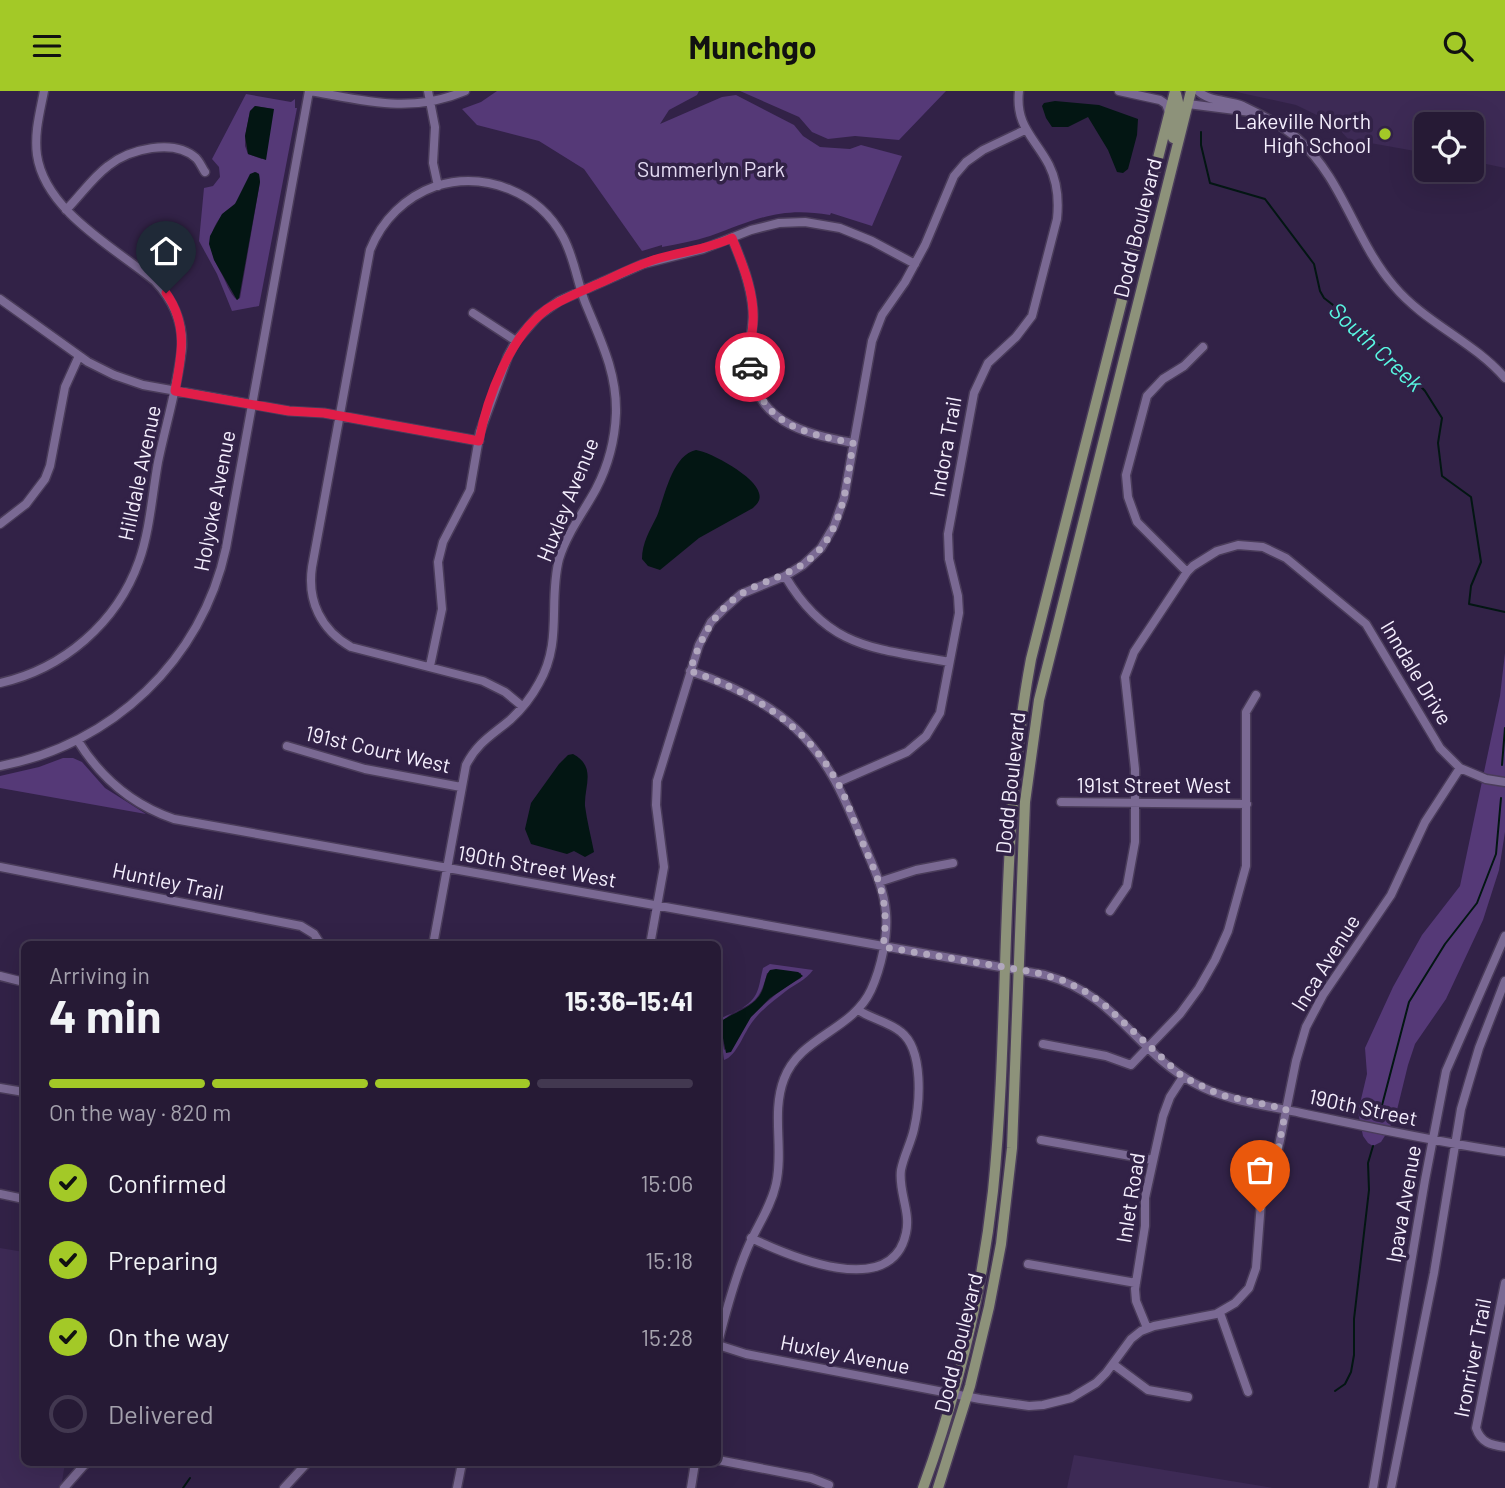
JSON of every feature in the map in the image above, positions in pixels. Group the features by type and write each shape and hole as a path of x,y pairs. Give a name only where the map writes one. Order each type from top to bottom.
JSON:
{"main road":[{"name":"Dodd Boulevard","path":"923,1488 953,1394 977,1297 991,1204 999,1105 1003,968 1017,749 1030,665 1174,91"},
{"path":"1160,224 1157,213 1177,120 1178,102 1174,91"},
{"path":"1185,91 1188,104"},
{"name":"Dodd Boulevard","path":"938,1488 967,1396 1002,1244 1012,1148 1025,802 1039,700 1085,510 1160,224 1191,91"}],"street":[{"name":"Hilldale Avenue","path":"0,683 40,670 61,659 95,631 121,597 144,544 181,355 182,335 178,314 169,298 155,281 66,210 48,187 38,160 37,136 44,91"},
{"path":"310,91 382,104 431,103 465,91"},
{"name":"Holyoke Avenue","path":"0,766 43,755 78,741 126,709 161,677 188,640 206,608 223,559 310,91"},
{"path":"428,91 435,127 433,163 438,186 417,195 395,211 372,245 365,266 311,576 313,601 326,626 343,642 361,651 490,683 523,706"},
{"name":"Indora Trail","path":"838,782 900,756 926,736 940,713 959,613 958,596 949,559 948,534 974,393 989,363 1016,337 1032,316 1057,219 1059,203 1055,180 1047,162 1025,130 1020,114 1019,91"},
{"path":"1119,91 1160,100 1166,104 1169,112"},
{"path":"1198,91 1206,97 1234,103 1291,133 1320,163 1373,258 1394,286 1430,319 1483,357 1505,377"},
{"path":"1188,104 1254,113"},
{"path":"651,941 664,861 656,805 657,781 701,639 723,608 752,588 785,576 817,553 834,526 842,504 875,330 882,315 915,264 933,229 948,185 959,169 982,150 1025,130"},
{"path":"66,210 107,166 140,150 165,148 183,152 198,160 205,172"},
{"name":"Huxley Avenue","path":"434,941 466,765 476,747 523,706 540,681 552,652 556,579 563,549 601,479 614,433 615,398 610,362 562,236 548,216 532,201 511,190 486,182 462,181 438,186"},
{"path":"430,666 442,609 438,573 441,551 447,533 470,490 488,409 516,341 545,310 581,291 649,262 703,249 770,225 814,223 859,235 915,264"},
{"path":"732,238 751,296 753,323 749,361 758,393 772,412 792,427 809,434 853,443"},
{"path":"0,299 79,356 124,379 289,411 339,416 479,441"},
{"path":"473,313 516,341"},
{"path":"1187,572 1137,521 1128,497 1126,475 1146,396 1203,347"},
{"path":"0,524 30,500 45,479 50,466 65,387 79,356"},
{"name":"Inndale Drive","path":"1110,911 1124,894 1135,842 1134,749 1125,677 1134,652 1187,572 1217,551 1238,545 1263,547 1286,558 1366,624 1440,748 1461,768 1486,779 1505,782"},
{"path":"785,576 800,601 812,614 844,637 868,647 949,662"},
{"path":"690,671 738,689 782,717 815,748 838,782 879,882 886,912 883,947 874,982 858,1010 842,1024 810,1044 786,1073 778,1107 780,1147 776,1183 738,1272 721,1333"},
{"path":"1043,1044 1106,1056 1131,1065 1180,1014 1199,988 1228,930 1246,866 1247,712 1256,695"},
{"name":"190th Street West","path":"78,741 87,756 116,786 140,803 185,821 1018,970"},
{"name":"191st Court West","path":"288,746 365,769 461,787"},
{"name":"Inca Avenue","path":"1147,1328 1220,1313 1242,1297 1253,1279 1258,1258 1261,1202 1277,1155 1296,1061 1307,1026 1323,995 1391,895 1425,821 1461,768"},
{"name":"191st Street West","path":"1062,802 1247,804"},
{"path":"879,882 916,870 953,863"},
{"name":"Huntley Trail","path":"0,867 302,926 314,934 318,941"},
{"name":"Ipava Avenue","path":"1373,1488 1446,1071 1505,936"},
{"name":"190th Street","path":"1018,970 1055,978 1088,993 1115,1013 1183,1077 1221,1095 1456,1145 1505,1152"},
{"path":"0,976 21,981"},
{"name":"Ipava Avenue","path":"1391,1488 1434,1273 1468,1079 1505,981"},
{"path":"751,1238 801,1259 857,1270 882,1264 892,1257 903,1243 907,1221 901,1178 916,1117 916,1054 912,1044 901,1031 858,1010"},
{"name":"Inlet Road","path":"1147,1328 1136,1301 1136,1283 1145,1226 1145,1198 1166,1107 1183,1077"},
{"path":"0,1088 21,1092"},
{"path":"1041,1140 1153,1160"},
{"path":"0,1194 21,1198"},
{"path":"1028,1264 1136,1283"},
{"name":"Ironriver Trail","path":"1505,1283 1476,1428 1480,1438 1493,1445 1505,1447"},
{"path":"1220,1313 1248,1392"},
{"path":"967,1396 1029,1406 1058,1403 1096,1383 1114,1364 1131,1339 1147,1328"},
{"name":"Huxley Avenue","path":"721,1345 746,1355 967,1396"},
{"path":"1114,1364 1148,1390 1188,1397"},
{"path":"721,1461 811,1478 829,1485"},
{"path":"64,1488 83,1466"},
{"path":"284,1488 302,1466"},
{"path":"457,1488 461,1466"},
{"path":"691,1488 695,1466"}],"shaded area":[{"name":"Lakeville North High School","path":"1232,91 1505,91 1505,168 1484,164 1484,112 1414,112 1414,151 1348,139 1327,120 1296,105"},
{"path":"1055,101 1099,105 1138,119 1137,135 1128,169 1123,173 1117,172 1108,150 1088,117 1068,127 1052,127 1042,106"},
{"path":"255,106 274,109 266,160 248,154 245,136 250,111"},
{"path":"250,174 259,174 260,182 237,300 214,260 209,244 210,236 222,214 235,204"},
{"path":"696,450 722,460 742,473 756,487 760,495 759,501 753,508 699,538 660,570 648,566 642,559 643,547 670,477 681,460"},
{"path":"573,754 585,765 588,777 585,806 594,852 585,857 574,851 567,854 531,844 525,829 531,803 559,764"},
{"path":"776,969 798,972 803,976 770,998 751,1017 731,1052 726,1053 721,1021 755,1001 762,991 768,972"},
{"path":"0,1248 21,1252 21,1466 65,1466 61,1488 0,1488"},
{"path":"1074,1455 1273,1488 1067,1488"}],"green space":[{"name":"Summerlyn Park","path":"497,91 699,91 697,95 669,110 660,124 722,97 736,95 794,125 803,136 820,147 850,149 861,145 902,156 872,226 831,213 781,213 710,236 642,251 584,169 539,141 477,125 462,109 481,102"},
{"path":"740,91 946,91 899,140 855,136 828,139 812,132 799,117"},
{"path":"246,94 291,102 295,99 297,108 259,306 232,311 217,274 199,241 204,188 213,186 220,177 219,167 212,159","holes":["255,106 273,109 262,159 248,154 245,146 250,111","256,172 260,182 240,298 237,300 213,257 211,236 217,222 236,202 247,181"]},
{"path":"1505,653 1505,832 1499,870 1483,920 1446,999 1415,1044 1396,1114 1381,1142 1373,1146 1363,1136 1358,1112 1367,1074 1365,1048 1393,987 1422,935 1460,886 1500,696"},
{"path":"63,758 82,762 105,788 146,814 0,788 0,776"},
{"path":"770,964 813,970 760,1013 733,1054 724,1060 721,1030 724,1050 763,1005 801,978 801,973 767,973 759,995 741,1009 755,997 763,968"}],"waterway":[{"name":"South Creek","path":"1201,132 1201,145 1210,183 1265,199 1314,264 1324,298 1389,352 1425,391 1442,418 1438,443 1442,476 1471,497 1481,562 1471,586 1469,604 1505,612"},
{"path":"1502,765 1505,728"},
{"path":"1380,1113 1409,1002 1445,944 1477,903 1496,854 1501,798"},
{"path":"1335,1391 1345,1384 1351,1372 1354,1355 1354,1319 1369,1190 1368,1163 1373,1146"},
{"path":"183,1488 190,1478"}],"way so far":[{"path":"750,367 763,400 772,412 785,422 809,434 853,443 845,492 837,522 817,553 785,576 752,588 723,608 701,639 690,671 731,685 776,713 802,734 827,765 838,782 882,891 886,920 883,947 1034,972 1065,981 1107,1007 1171,1069 1183,1077 1221,1095 1286,1109 1277,1155 1260,1212"}],"place":[{"name":"Lakeville North High School","path":"1385,134"}],"route":[{"path":"166,293 178,314 182,335 175,391 289,411 324,413 479,441 488,409 516,341 545,310 559,301 643,264 703,249 732,238 746,275 753,310 749,346 750,367"}]}
